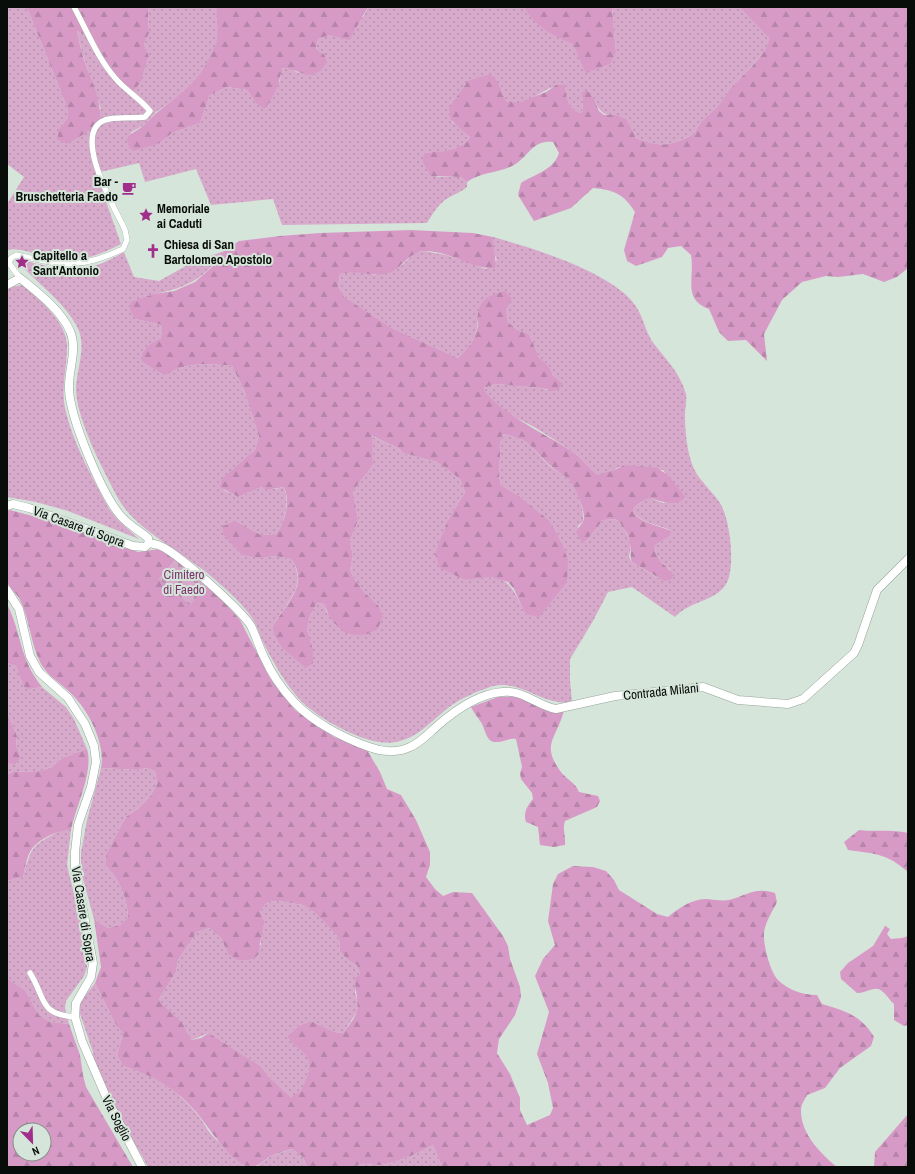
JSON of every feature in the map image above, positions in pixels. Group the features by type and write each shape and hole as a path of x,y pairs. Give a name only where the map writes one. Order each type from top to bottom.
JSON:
{"street":[{"path":"74,7 92,42 114,77 150,111 145,117 120,118 104,121 95,127 91,140 95,164 125,230 127,240 123,249 92,262 64,265 16,255 9,256 9,263 20,278 49,304 70,331 73,353 69,395 81,438 114,507 132,527 148,538 149,543"},
{"path":"7,285 20,278"},
{"name":"Via Casare di Sopra","path":"7,506 13,504 29,508 133,546 146,547 149,543"},
{"name":"Contrada Milani","path":"149,543 159,545 176,556 204,579 246,620 254,633 270,669 293,701 301,709 337,732 365,746 391,751 411,747 464,706 498,692 519,694 548,707 566,708 615,696 703,686 738,700 783,705 796,702 809,694 854,653 878,590 908,559"},
{"name":"Via Casare di Sopra","path":"7,590 19,609 30,656 39,672 68,698 85,724 95,754 96,762 91,787 78,825 75,852 75,868 93,963 91,978 76,1003 75,1017 82,1041 94,1069"},
{"path":"30,973 46,1007 52,1012 61,1016 75,1017"},
{"name":"Via Soglio","path":"94,1069 107,1099 142,1167"}],"green space":[{"path":"7,7 22,7 28,10 67,107 68,118 101,109 82,53 77,31 88,36 143,73 149,56 144,45 149,33 148,7 217,7 218,39 208,63 186,91 156,112 144,125 130,133 160,143 172,133 200,123 210,95 227,87 247,90 255,102 280,81 281,68 291,69 298,73 324,54 316,49 318,39 330,35 363,17 368,7 524,7 537,23 561,38 578,44 616,52 612,7 739,7 771,38 764,52 730,89 721,103 702,122 695,133 673,143 659,144 636,138 627,119 604,113 595,101 581,93 583,101 582,113 573,109 568,103 565,85 559,85 547,89 531,99 516,103 506,101 499,84 451,121 466,131 470,137 465,142 455,149 424,153 437,177 461,177 467,182 467,187 445,200 427,223 282,225 273,199 211,205 196,169 145,182 139,163 96,173 121,244 105,252 89,257 64,260 49,258 19,249 7,250 7,204 24,177 7,164"},
{"path":"22,7 148,7 149,33 144,45 149,56 140,83 131,94 110,78 88,36 77,31 81,50 97,95 100,121 84,134 67,144 58,140 58,131 68,118 67,107 28,10"},
{"path":"217,7 368,7 349,40 330,35 318,39 316,49 324,54 327,62 322,69 311,75 282,68 276,90 264,109 255,102 247,90 227,87 210,95 200,123 172,133 160,143 133,151 129,147 127,139 129,136 183,92 199,76 206,65 217,40"},
{"path":"524,7 612,7 616,52 610,64 586,73 573,44 545,30 533,20"},
{"path":"739,7 908,7 908,268 897,277 884,282 863,274 838,277 826,276 802,282 782,300 764,334 767,361 746,340 728,341 719,332 709,309 695,300 691,287 691,255 681,246 668,248 662,257 636,266 627,261 624,250 635,212 627,201 618,194 607,190 593,188 571,208 534,221 518,195 521,183 548,168 557,159 559,153 553,142 541,143 514,165 508,168 478,176 467,182 461,177 431,176 423,161 424,153 456,148 461,146 470,137 451,120 449,108 468,81 491,74 499,84 506,101 518,103 546,92 556,85 565,85 567,99 571,107 577,112 582,113 583,101 581,93 587,90 595,101 599,111 604,115 615,115 627,119 636,138 659,144 680,141 695,133 702,122 718,106 731,88 759,58 767,45 770,38"},
{"path":"411,230 473,233 493,237 495,268 477,266 442,254 424,251 414,254 398,268 388,273 376,275 353,272 340,274 338,287 344,297 392,328 458,358 468,348 475,336 481,304 487,298 505,291 512,299 506,309 508,322 516,329 529,334 539,357 549,366 554,377 563,384 559,389 554,391 541,388 495,384 484,388 489,396 498,405 524,423 573,452 598,475 625,465 657,468 668,475 686,498 682,501 673,503 650,498 638,504 634,509 635,514 640,519 672,531 670,536 655,545 655,550 656,555 661,562 674,575 670,580 664,581 632,562 631,546 628,536 623,526 615,519 603,520 587,540 582,543 576,532 584,518 582,506 571,482 544,460 526,442 513,436 503,434 499,470 501,485 522,498 550,521 562,543 568,560 567,582 539,617 525,614 514,589 508,582 491,577 465,580 440,568 435,554 448,520 465,492 460,479 437,462 403,453 398,448 372,436 373,465 353,491 358,520 350,541 353,556 350,570 364,592 378,605 383,617 377,630 364,635 349,634 333,621 324,604 317,603 310,616 307,630 313,650 313,663 305,668 281,646 274,635 272,628 294,595 297,586 298,578 296,568 291,559 275,556 262,558 242,555 223,534 223,526 236,521 261,535 276,534 282,523 287,505 284,487 266,490 262,487 238,497 220,487 222,479 255,450 259,436 244,390 232,366 206,364 189,366 173,371 165,376 142,362 144,350 149,345 161,338 162,325 135,319 130,310 131,302 154,294 174,291 195,282 212,267 224,251 239,241 320,233"},
{"path":"493,237 549,255 590,272 609,282 624,293 635,305 652,341 676,372 686,394 686,435 692,463 699,478 720,503 729,529 731,560 729,577 720,591 682,611 675,617 632,587 608,592 593,621 570,659 572,701 562,702 550,700 518,687 500,685 490,687 456,702 419,732 401,741 391,743 370,740 338,727 308,708 290,688 272,659 254,621 240,604 202,569 149,532 127,511 119,500 99,461 81,416 76,390 81,353 81,338 79,331 68,313 20,264 20,260 74,269 96,265 124,252 134,277 159,281 191,263 224,251 209,269 194,281 176,289 154,294 135,319 162,325 161,338 144,349 142,362 165,376 173,371 189,366 206,364 232,366 244,390 259,436 255,450 243,462 224,490 238,497 262,487 275,489 284,487 287,499 286,512 276,534 261,535 236,521 262,558 275,556 291,559 296,569 298,578 297,586 272,628 277,641 281,646 305,667 309,639 307,630 310,616 317,603 324,604 327,613 378,605 364,592 350,570 353,556 350,541 358,520 353,491 373,465 371,436 398,448 403,453 437,462 460,479 465,492 448,520 465,580 489,577 504,581 510,586 525,614 562,543 550,521 522,498 501,485 499,474 500,445 503,434 513,436 526,442 543,460 572,483 580,499 583,522 578,526 582,542 587,540 603,520 615,519 624,527 631,544 629,557 632,562 658,578 671,570 657,557 655,545 670,536 672,531 640,518 635,514 634,509 638,504 650,498 663,503 686,499 663,470 619,467 604,475 598,475 573,452 534,427 505,412 487,395 484,388 495,384 541,388 547,390 554,377 549,366 539,357 529,334 516,329 508,322 506,309 478,313 474,338 468,348 458,358 392,328 343,297 338,287 340,274 349,271 375,275 402,265 416,252 424,251 446,255 486,269 497,260 492,249"},
{"path":"22,285 44,304 63,329 67,347 64,400 68,421 84,460 109,509 118,520 139,539 68,511 36,502 7,497 7,288"},
{"path":"10,510 63,524 138,552 159,549 177,558 159,579 208,584 240,620 270,678 295,710 334,737 367,750 380,772 387,789 401,795 416,820 430,852 430,865 426,877 435,889 443,896 453,892 472,893 503,936 508,946 510,959 520,987 521,997 515,1015 499,1039 497,1053 510,1074 520,1098 520,1110 527,1125 550,1115 553,1108 548,1083 537,1054 549,1012 535,976 543,959 555,945 548,921 553,884 558,874 573,866 593,867 606,871 614,880 619,890 657,914 668,917 682,907 696,900 729,900 756,891 768,891 775,893 777,902 766,925 764,938 768,958 775,976 782,984 791,989 801,993 817,995 822,1004 852,1015 864,1024 874,1037 871,1046 840,1068 825,1088 807,1095 801,1109 807,1134 818,1149 837,1167 442,1167 433,1145 414,1155 382,1165 363,1164 355,1167 307,1167 303,1157 292,1149 271,1156 260,1164 251,1167 241,1163 227,1150 190,1105 173,1090 144,1073 123,1066 117,1055 123,1034 115,1023 95,983 101,967 94,919 108,928 120,925 128,917 126,902 121,888 110,870 105,865 106,854 127,816 139,808 151,795 157,784 155,771 146,768 137,770 101,768 102,758 100,746 93,724 73,695 42,666 34,647 23,606 7,581 7,511","holes":["278,901 303,905 314,912 339,938 340,952 349,961 357,965 360,974 355,979 358,1004 357,1011 353,1020 343,1033 335,1032 311,1021 300,1025 287,1036 289,1040 303,1052 309,1062 308,1073 301,1091 291,1097 268,1076 262,1067 209,1033 201,1038 192,1040 182,1022 166,1008 159,999 176,972 178,960 197,932 209,928 221,938 228,954 238,960 249,960 257,956 265,922 260,911 268,902"]},
{"name":"Cimitero di Faedo","path":"177,558 208,584 190,605 159,579"},
{"path":"7,604 29,666 42,687 30,689 25,688 16,666 7,663"},
{"path":"7,663 16,666 24,683 30,689 42,687 66,707 74,719 87,749 62,758 52,767 41,771 13,772 7,774 7,763 15,765 21,758 16,745 17,736 7,712"},
{"path":"521,696 564,710 552,741 552,755 563,775 579,792 598,796 600,801 597,807 565,821 565,845 554,847 540,845 538,827 526,822 525,819 526,810 533,799 532,793 521,779 520,773 522,767 516,739 497,742 490,740 471,707 498,697"},
{"path":"7,712 17,736 16,745 21,758 15,765 7,763"},
{"path":"87,749 89,758 84,789 71,830 54,833 37,843 29,855 23,877 7,881 7,774 13,772 41,771 52,767 62,758"},
{"path":"101,768 137,770 146,768 155,771 157,784 151,795 139,808 127,816 106,854 105,865 110,870 121,888 126,902 128,917 120,925 108,928 94,919 81,872 81,852 87,820"},
{"path":"63,829 71,830 67,865 81,922 87,967 84,976 66,1001 65,1008 69,1024 50,1022 39,1015 25,990 7,978 7,881 23,877 29,858 35,847 45,839"},
{"path":"859,830 896,831 908,833 908,872 893,861 880,855 848,850 844,842"},
{"path":"278,901 303,905 314,912 339,938 340,952 349,961 357,965 360,974 355,992 358,1003 357,1012 343,1033 335,1032 311,1021 300,1025 287,1036 291,1042 304,1052 309,1062 308,1073 301,1092 291,1097 268,1076 262,1067 209,1033 192,1040 182,1022 166,1008 159,999 176,972 178,960 197,932 209,928 221,938 228,954 261,945 261,934 265,922 260,911 268,902"},
{"path":"885,926 890,929 887,934 891,939 908,936 908,1025 904,1026 894,1020 894,1004 883,992 874,989 857,993 841,979 840,972 848,963 873,946"},
{"path":"7,978 25,990 39,1015 50,1022 69,1024 80,1055 86,1087 133,1167 7,1167"},
{"path":"95,983 115,1023 123,1034 117,1055 123,1066 144,1073 164,1084 190,1106 216,1139 227,1148 257,1166 271,1156 292,1149 303,1157 307,1167 148,1167 95,1072 93,1052 78,1008 84,997"},
{"path":"908,1114 908,1167 874,1167 875,1152"},
{"path":"433,1145 442,1167 355,1167 363,1164 382,1165 397,1161 414,1155"}],"place":[{"name":"Bar - Bruschetteria Faedo","path":"129,188"},
{"name":"Memoriale ai Caduti","path":"146,215"},
{"name":"Chiesa di San Bartolomeo Apostolo","path":"153,251"},
{"name":"Capitello a Sant'Antonio","path":"22,262"}]}
